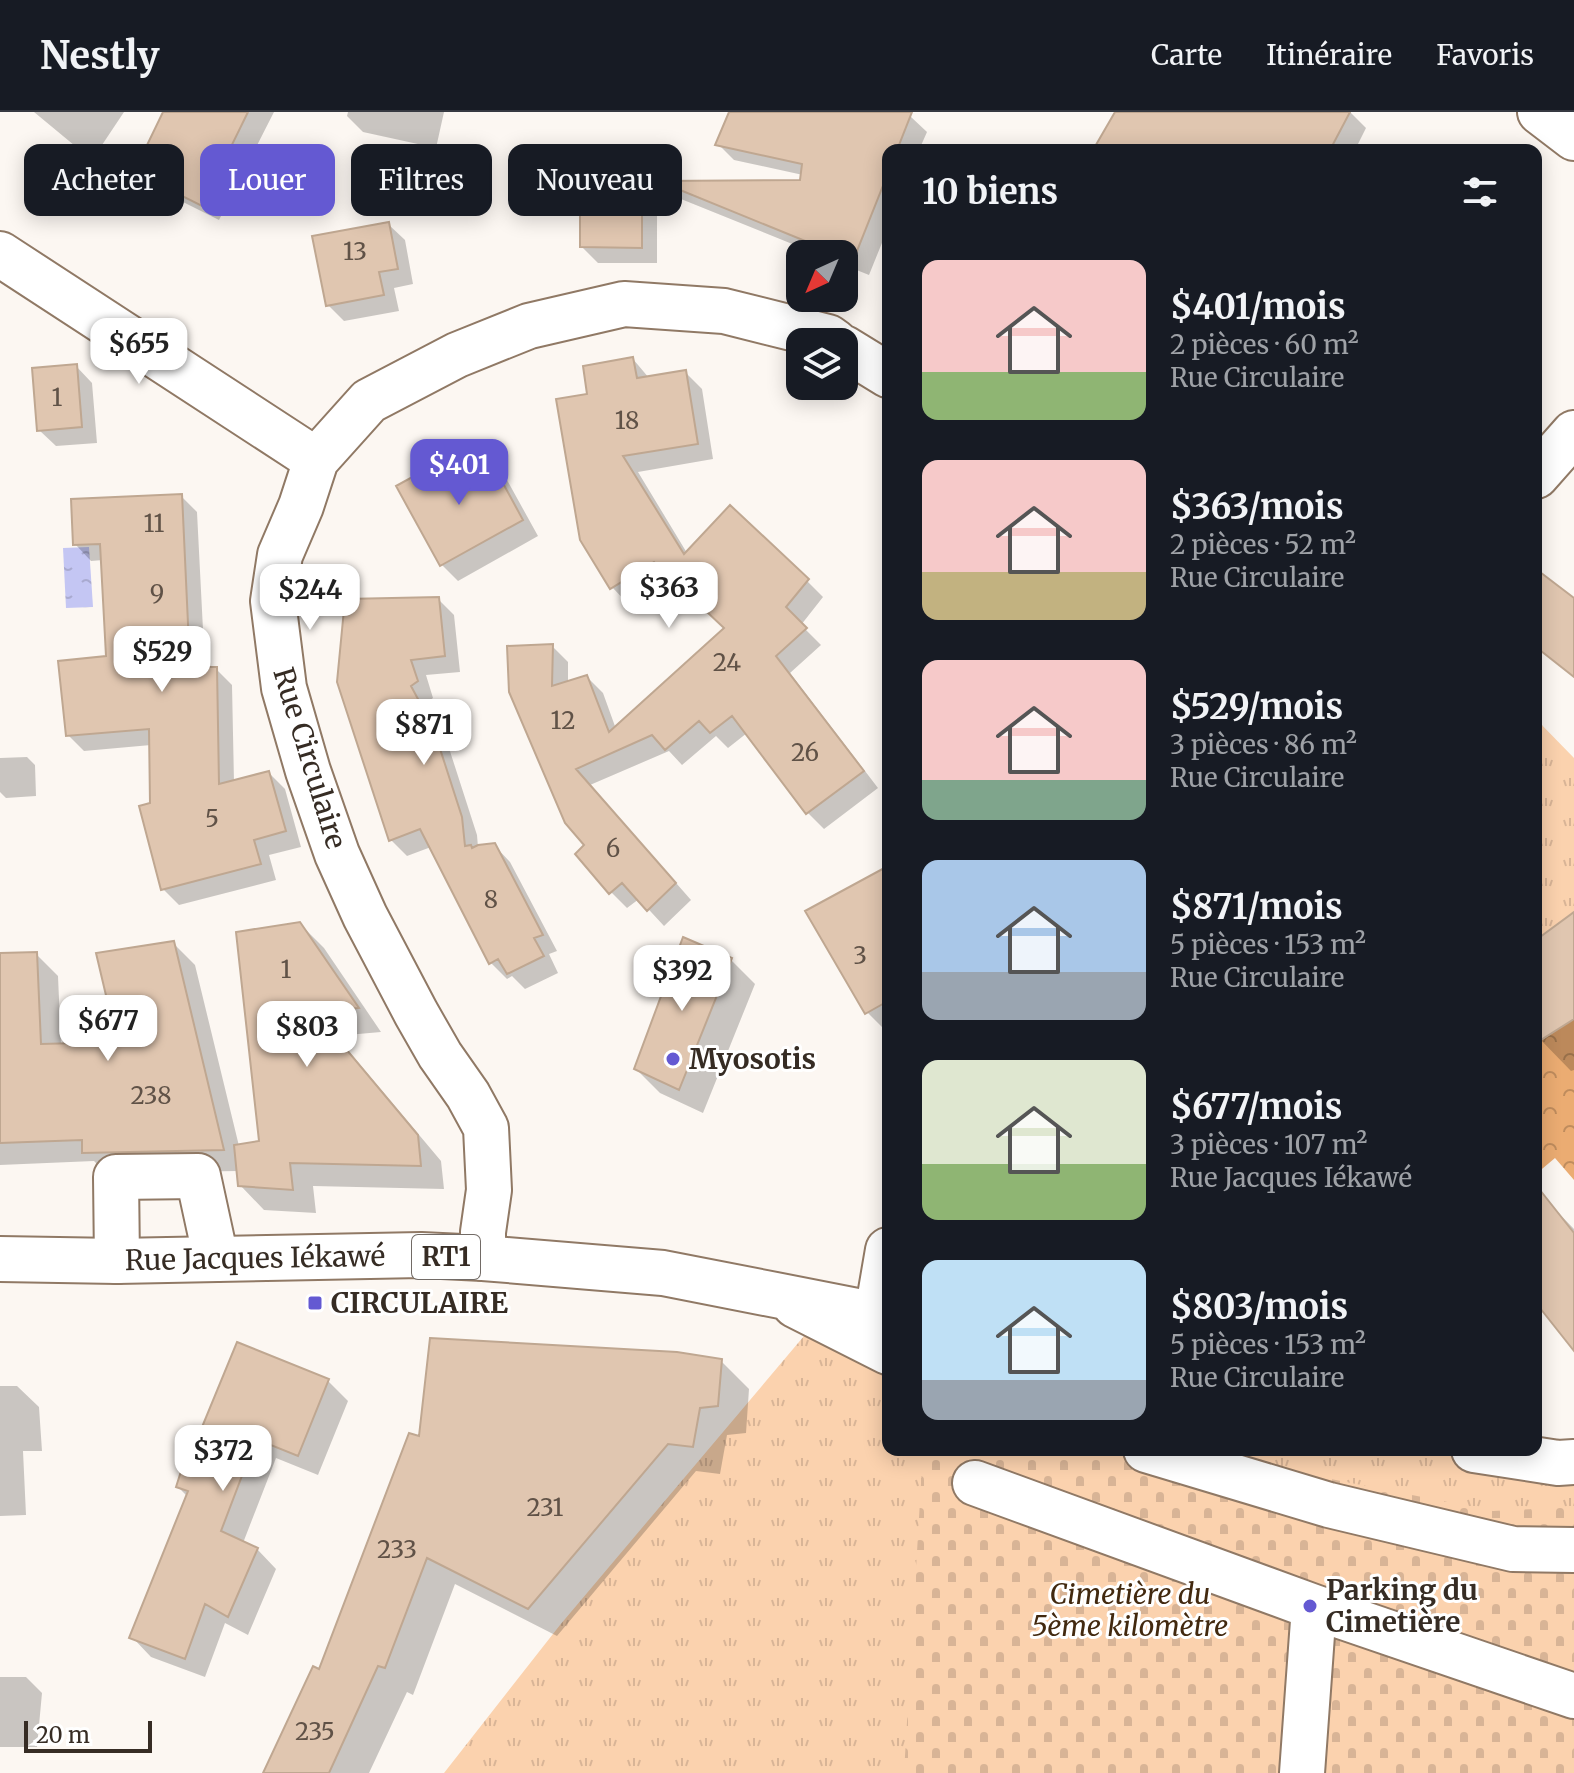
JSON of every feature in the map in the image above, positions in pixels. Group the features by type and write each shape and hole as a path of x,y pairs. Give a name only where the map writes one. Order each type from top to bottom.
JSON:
{"street":[{"path":"1540,112 1574,138"},
{"path":"0,254 316,460"},
{"name":"Rue Circulaire","path":"483,1258 489,1190 486,1128 428,1034 365,916 337,854 284,688 273,601 280,555 316,460 369,401 457,355 529,326 624,304 724,311 792,328"},
{"path":"858,357 882,371"},
{"path":"1542,469 1574,433"},
{"path":"117,1261 116,1177 198,1176 216,1259"},
{"name":"Rue Jacques Iékawé","path":"0,1259 117,1261 421,1255 483,1258 663,1273 782,1298 882,1327"},
{"path":"1166,1456 1329,1505 1513,1549 1574,1550"},
{"path":"1513,1456 1558,1463 1574,1462"},
{"path":"975,1483 1314,1607 1574,1696"},
{"path":"1302,1773 1314,1607"}],"green space":[{"path":"1542,725 1574,758 1574,912 1542,936"},
{"path":"1574,1019 1574,1180 1555,1158 1542,1169 1542,1040"},
{"path":"782,1298 823,1344 882,1371 882,1456 968,1456 1084,1773 444,1773 560,1625 804,1336"},
{"name":"Cimetière du 5ème kilomètre","path":"923,1456 1214,1456 1493,1511 1574,1507 1574,1773 904,1773"},
{"path":"1106,1456 1524,1456 1574,1462 1574,1621"}],"water":[{"path":"89,547 93,607 66,608 63,548"}],"building":[{"path":"163,112 248,112 232,144 200,144 200,205 184,197 184,144 148,144"},
{"path":"729,112 912,112 899,144 882,144 882,188 858,248 858,240 803,240 682,191 682,181 800,180 802,164 715,145"},
{"path":"1115,112 1350,112 1333,144 1096,144"},
{"path":"580,216 642,216 642,248 580,247"},
{"path":"389,222 398,269 379,272 384,295 326,306 312,236"},
{"path":"633,357 637,378 686,370 698,444 623,456 684,554 730,505 809,579 786,607 807,628 776,656 864,771 806,814 732,716 710,733 699,721 665,750 652,735 576,769 676,883 647,911 622,883 609,894 575,854 584,845 565,823 509,692 507,646 553,644 552,686 587,675 609,732 724,628 654,562 610,589 580,540 556,399 587,394 583,366"},
{"path":"77,364 82,427 37,431 32,368"},
{"path":"486,452 523,520 440,566 396,486 436,464 443,476"},
{"path":"182,494 190,667 217,667 219,784 269,771 286,831 254,840 261,864 161,890 139,806 150,803 149,729 66,736 58,661 106,656 100,544 73,545 71,499"},
{"path":"1542,574 1574,598 1574,677 1542,652"},
{"path":"439,597 445,656 411,660 418,681 411,686 433,727 462,817 465,846 471,845 472,848 495,843 543,935 534,938 544,956 507,974 498,959 489,964 420,829 389,841 337,682 345,599"},
{"path":"882,869 882,1004 865,1014 805,911"},
{"path":"1574,912 1574,1019 1542,1039 1542,936"},
{"path":"300,922 359,1008 315,1012 418,1135 421,1166 290,1163 293,1190 238,1186 234,1145 259,1141 236,932"},
{"path":"683,937 732,958 679,1090 634,1069"},
{"path":"174,941 224,1150 82,1153 82,1140 0,1143 0,953 37,952 41,1044 117,1042 96,953"},
{"path":"1542,1193 1574,1233 1574,1351 1542,1311"},
{"path":"430,1338 677,1352 722,1359 718,1406 700,1408 693,1447 668,1444 528,1609 427,1558 385,1668 378,1666 329,1773 263,1773 313,1666 319,1669 409,1433 419,1436"},
{"path":"237,1342 329,1379 298,1456 256,1439 221,1531 258,1548 228,1617 205,1604 185,1659 129,1638 188,1491 176,1487 194,1430 200,1432"}],"place":[{"name":"Myosotis","path":"673,1059"},
{"name":"CIRCULAIRE","path":"315,1303"},
{"name":"Parking du Cimetière","path":"1310,1606"}]}
